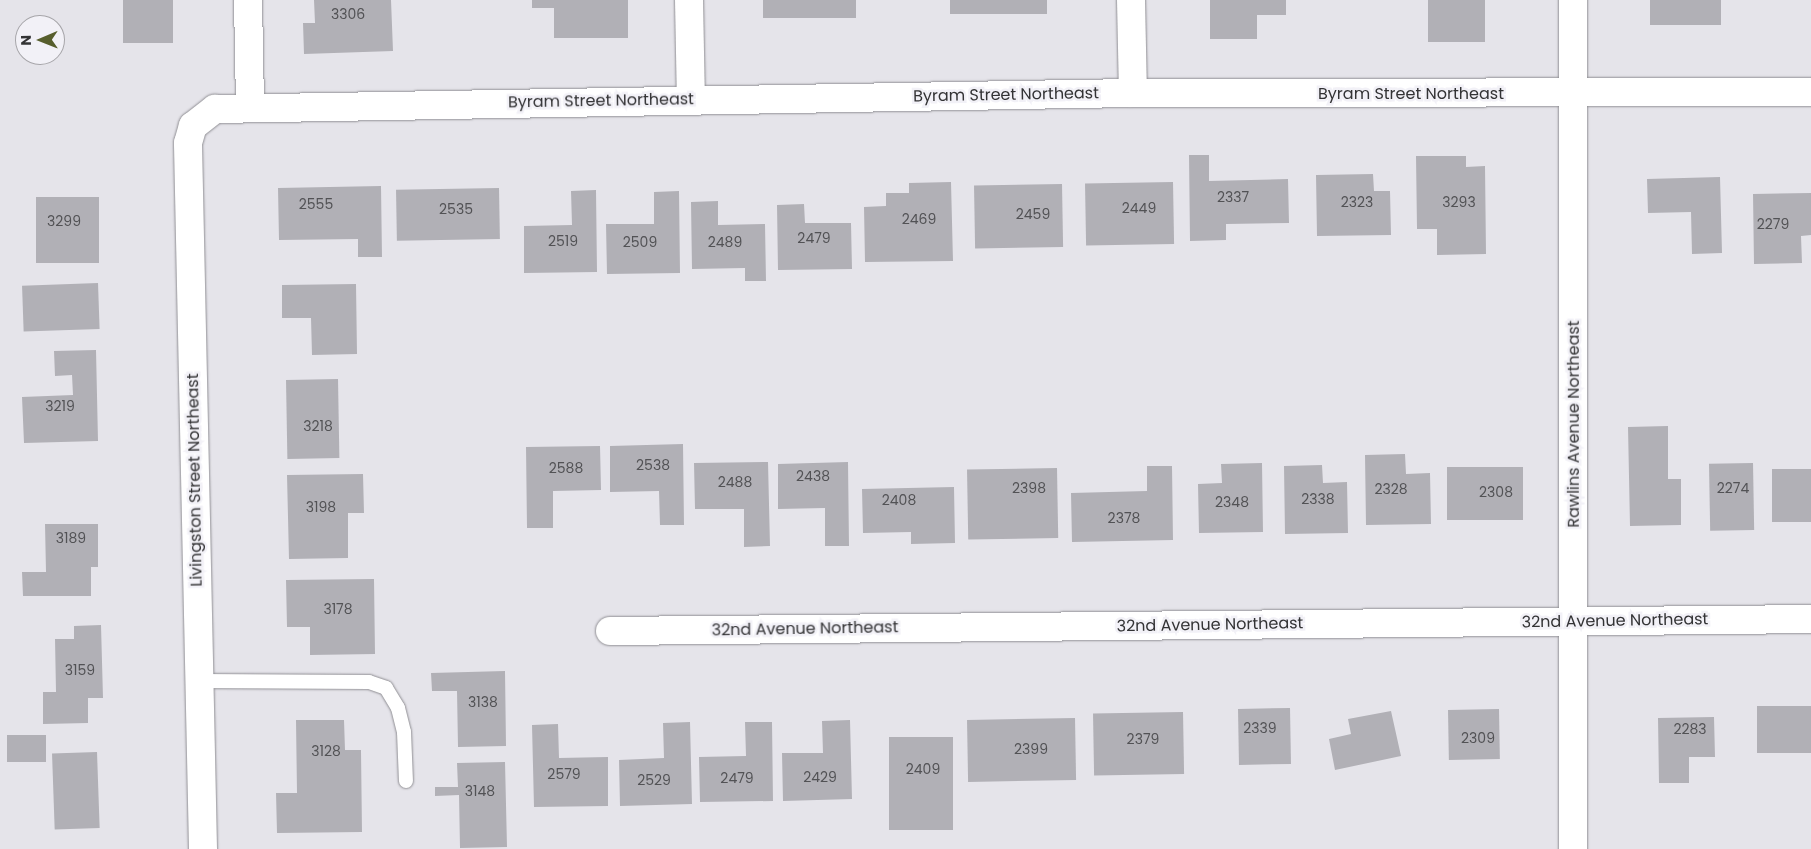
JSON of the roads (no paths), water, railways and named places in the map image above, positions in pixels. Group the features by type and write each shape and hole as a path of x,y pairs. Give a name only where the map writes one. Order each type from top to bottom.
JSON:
{"street":[{"path":"248,0 250,106"},
{"path":"689,0 692,100"},
{"path":"1131,0 1133,93"},
{"name":"Rawlins Avenue Northeast","path":"1573,0 1575,95 1573,849"},
{"name":"Byram Street Northeast","path":"203,115 214,109 250,106 1133,93 1575,95 1811,92"},
{"name":"Livingston Street Northeast","path":"203,115 193,126 188,142 203,849"},
{"name":"32nd Avenue Northeast","path":"610,631 1811,619"}],"lane":[{"path":"199,682 369,682 386,688 398,708 404,732 406,781"}]}
